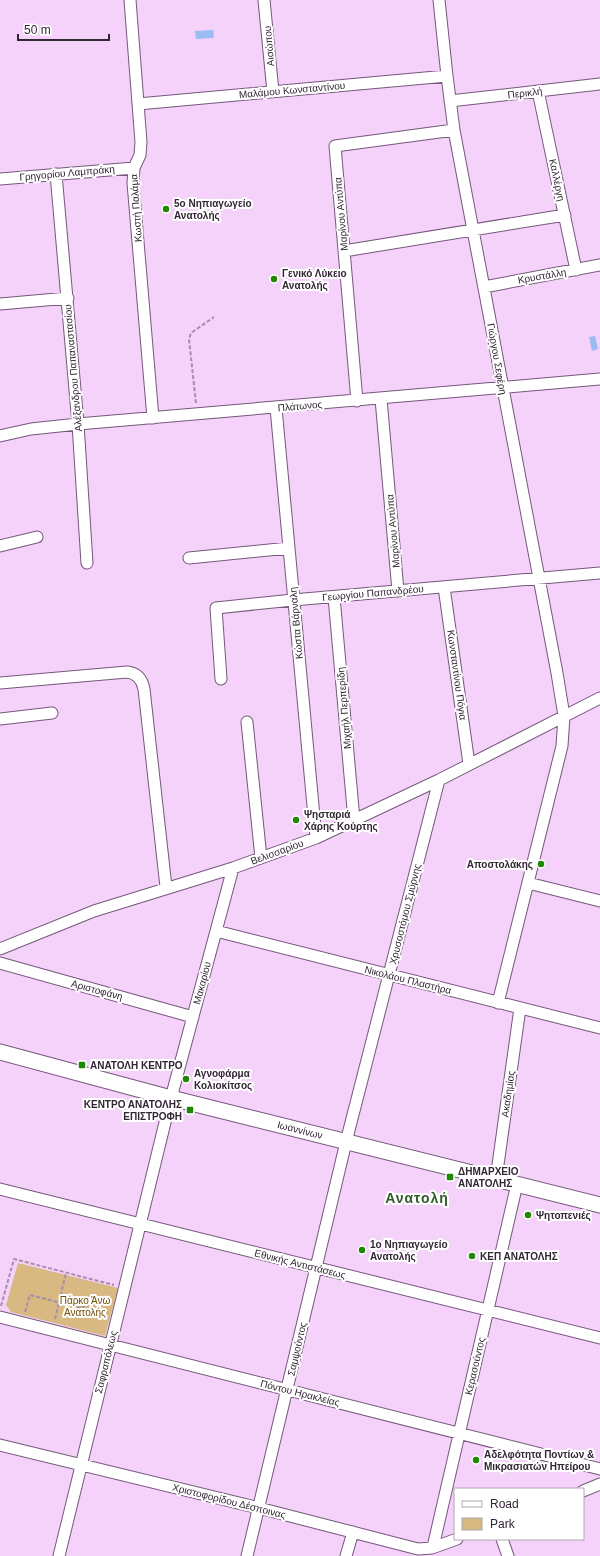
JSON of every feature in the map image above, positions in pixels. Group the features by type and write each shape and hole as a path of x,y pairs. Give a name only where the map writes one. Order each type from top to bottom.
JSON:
{"main road":[{"name":"Ιωαννίνων","path":"0,1052 171,1098 600,1205"}],"street":[{"name":"Κωστή Παλάμα","path":"130,0 141,151 134,168 133,183 153,418"},
{"name":"Αισώπου","path":"264,0 273,92"},
{"name":"Γιώργου Σεφέρη","path":"440,0 446,76 454,130 564,716 562,746 498,1003"},
{"name":"Μαλάμου Κωνσταντίνου","path":"138,104 446,76"},
{"name":"Περικλή","path":"450,101 600,84"},
{"name":"Καλλέργη","path":"538,91 576,270"},
{"name":"Μαρίνου Αντύπα","path":"357,401 335,146 454,130"},
{"name":"Γρηγορίου Λαμπράκη","path":"0,178 134,168"},
{"name":"Αλέξανδρου Παπαναστασίου","path":"56,174 68,298 87,563"},
{"path":"344,252 565,215"},
{"name":"Κρυστάλλη","path":"484,287 600,265"},
{"path":"0,304 68,298"},
{"name":"Πλάτωνος","path":"0,436 31,429 78,424 600,379"},
{"name":"Μαρίνου Αντύπα","path":"381,399 398,591"},
{"name":"Κώστα Βάρναλη","path":"276,408 316,838"},
{"path":"0,546 37,537"},
{"path":"189,558 289,548"},
{"name":"Γεωργίου Παπανδρέου","path":"221,679 216,608 334,596 600,573"},
{"name":"Κωνσταντίνου Πόγια","path":"444,587 470,764"},
{"name":"Μιχαήλ Περπερίδη","path":"334,596 354,820"},
{"path":"0,683 127,672 136,675 141,679 144,689 166,887"},
{"name":"Βελισσαρίου","path":"0,948 94,910 232,868 316,838 438,780 600,698"},
{"path":"0,719 52,713"},
{"path":"247,722 261,858"},
{"name":"Χρυσοστόμου Σμύρνης","path":"346,1142 438,780"},
{"name":"Μακαρίου","path":"171,1098 232,868"},
{"path":"528,883 600,901"},
{"name":"Νικολάου Πλαστήρα","path":"216,931 389,976 600,1028"},
{"name":"Αριστοφάνη","path":"0,963 193,1017"},
{"name":"Ακαδημίας","path":"496,1179 520,1008"},
{"name":"Σαφραπόλεως","path":"59,1556 80,1464 125,1288 171,1098"},
{"name":"Σαμψούντος","path":"247,1556 346,1142"},
{"name":"Κερασούντος","path":"433,1547 517,1184"},
{"name":"Εθνικής Αντιστάσεως","path":"0,1189 600,1338"},
{"name":"Πόντου Ηρακλείας","path":"0,1317 600,1469"},
{"name":"Χριστοφορίδου Δέσποινας","path":"0,1445 259,1508 352,1532 419,1552 454,1540"},
{"path":"584,1491 600,1484"},
{"path":"346,1556 352,1532"},
{"path":"502,1540 508,1556"}],"path":[{"path":"197,414 189,339 191,333 214,317"},
{"path":"0,1311 14,1259 125,1288"},
{"path":"52,1330 66,1273"},
{"path":"22,1322 30,1295 81,1308 86,1316 96,1310"},
{"path":"81,1308 90,1302 96,1310 118,1315"}],"green space":[{"name":"Πάρκο Άνω Ανατολής","path":"18,1263 118,1288 105,1336 11,1312 6,1305"}],"water":[{"path":"213,30 214,38 196,39 195,31"},
{"path":"595,336 598,349 592,351 589,337"}],"place":[{"name":"5ο Νηπιαγωγείο Ανατολής","path":"166,209"},
{"name":"Γενικό Λύκειο Ανατολής","path":"274,279"},
{"name":"Ψησταριά Χάρης Κούρτης","path":"296,820"},
{"name":"Αποστολάκης","path":"541,864"},
{"name":"ΑΝΑΤΟΛΗ ΚΕΝΤΡΟ","path":"82,1065"},
{"name":"Αγνοφάρμα Κολιοκίτσος","path":"186,1079"},
{"name":"ΚΕΝΤΡΟ ΑΝΑΤΟΛΗΣ ΕΠΙΣΤΡΟΦΗ","path":"190,1110"},
{"name":"ΔΗΜΑΡΧΕΙΟ ΑΝΑΤΟΛΗΣ","path":"450,1177"},
{"name":"Ψητοπενιές","path":"528,1215"},
{"name":"1ο Νηπιαγωγείο Ανατολής","path":"362,1250"},
{"name":"ΚΕΠ ΑΝΑΤΟΛΗΣ","path":"472,1256"},
{"name":"Αδελφότητα Ποντίων & Μικρασιατών Ηπείρου","path":"476,1460"}],"district":[{"name":"Ανατολή","path":"417,1198"}]}
